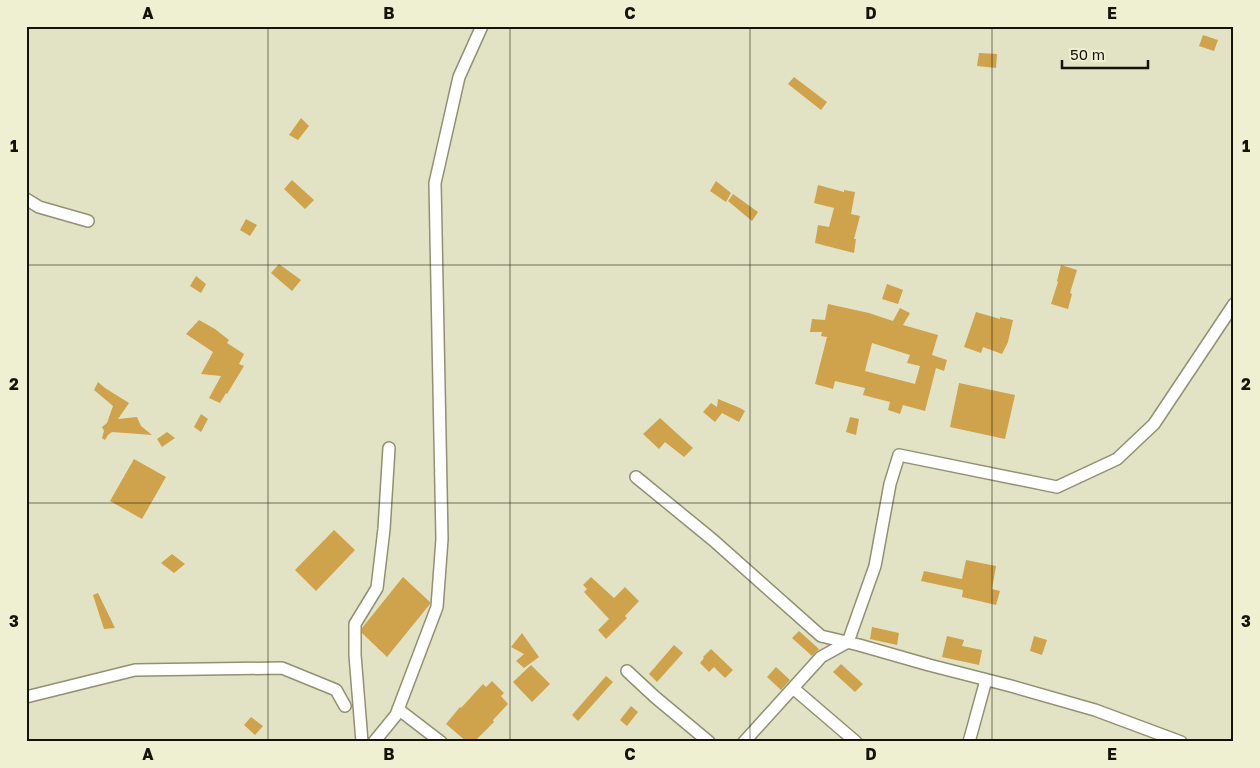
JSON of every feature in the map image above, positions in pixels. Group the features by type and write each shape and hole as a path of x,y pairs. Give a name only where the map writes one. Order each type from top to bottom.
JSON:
{"street":[{"path":"374,742 396,716 437,607 442,539 435,183 459,77 482,26"},
{"path":"26,199 39,208 88,221"},
{"path":"744,742 821,657 848,642 875,566 890,484 899,456 1056,488 1117,459 1154,424 1234,304"},
{"path":"362,742 355,655 355,624 377,588 384,529 389,448"},
{"path":"636,477 713,540 821,636 1095,710 1181,742"},
{"path":"26,698 135,670 282,668 336,690 345,706"},
{"path":"627,671 709,742"},
{"path":"969,742 986,680"},
{"path":"793,688 856,742"},
{"path":"398,710 440,742"}],"building":[{"path":"1203,35 1218,40 1214,51 1199,46"},
{"path":"979,53 997,54 996,68 977,66"},
{"path":"794,77 827,102 821,110 788,84"},
{"path":"301,118 309,126 298,140 289,135"},
{"path":"292,180 314,200 305,209 284,189"},
{"path":"716,181 731,193 726,202 710,191"},
{"path":"818,185 844,192 844,190 855,192 851,214 860,216 854,239 856,239 854,253 815,243 818,225 829,227 834,208 814,203"},
{"path":"733,194 758,212 752,221 728,201"},
{"path":"246,219 257,225 250,236 240,230"},
{"path":"279,264 301,280 292,291 271,273"},
{"path":"1061,265 1077,270 1070,293 1072,294 1068,309 1051,304"},
{"path":"196,276 206,284 201,293 190,286"},
{"path":"887,284 903,290 898,304 882,299"},
{"path":"828,304 869,313 893,321 900,308 910,313 903,325 938,335 932,355 947,360 944,371 936,368 925,411 903,405 900,414 888,410 890,402 863,395 865,388 835,381 833,389 815,384 827,337 821,336 822,332 810,332 812,319 825,320","holes":["872,343 910,355 907,363 920,366 915,384 865,371"]},
{"path":"976,312 1000,319 1000,317 1013,320 1008,342 1002,354 983,347 981,353 964,347"},
{"path":"199,320 215,329 229,340 227,343 244,354 239,364 244,366 220,403 209,398 221,376 201,374 213,352 186,334"},
{"path":"98,382 129,403 118,419 137,417 141,426 152,435 112,432 105,440 102,438 104,431 102,427 107,423 113,406 94,390"},
{"path":"959,383 1015,395 1005,439 950,427"},
{"path":"718,399 745,411 739,422 722,413 715,422 703,412 711,403 717,407"},
{"path":"201,414 208,419 201,432 194,427"},
{"path":"850,417 859,419 856,435 846,432"},
{"path":"660,418 693,448 684,457 665,442 659,449 643,434"},
{"path":"167,432 175,438 162,447 157,439"},
{"path":"134,459 166,477 142,519 110,501"},
{"path":"334,530 355,550 316,591 295,570"},
{"path":"172,554 185,564 174,573 161,563"},
{"path":"966,560 996,566 992,589 1000,591 996,605 962,597 963,590 921,581 924,571 962,579"},
{"path":"403,577 430,604 387,657 362,633 362,628"},
{"path":"591,577 614,598 625,587 639,601 625,616 627,618 606,639 598,630 609,619 584,592 587,589 583,585"},
{"path":"98,593 115,628 104,629 93,595"},
{"path":"872,627 899,633 897,645 870,639"},
{"path":"799,631 819,649 812,656 792,638"},
{"path":"522,633 539,657 524,668 516,661 524,654 511,647"},
{"path":"947,636 964,640 962,646 982,650 979,665 942,657"},
{"path":"1034,636 1047,640 1042,655 1030,651"},
{"path":"674,645 683,653 657,682 649,674"},
{"path":"711,649 733,670 725,678 714,667 709,672 700,663"},
{"path":"841,664 863,684 855,692 833,672"},
{"path":"531,665 550,684 532,702 513,682"},
{"path":"776,667 790,680 781,690 767,677"},
{"path":"606,676 613,682 578,721 572,715"},
{"path":"492,681 504,693 501,696 508,704 493,720 494,722 474,742 467,742 446,724 483,684 486,687"},
{"path":"631,706 638,712 627,726 620,720"},
{"path":"251,717 263,726 255,735 244,725"}]}
